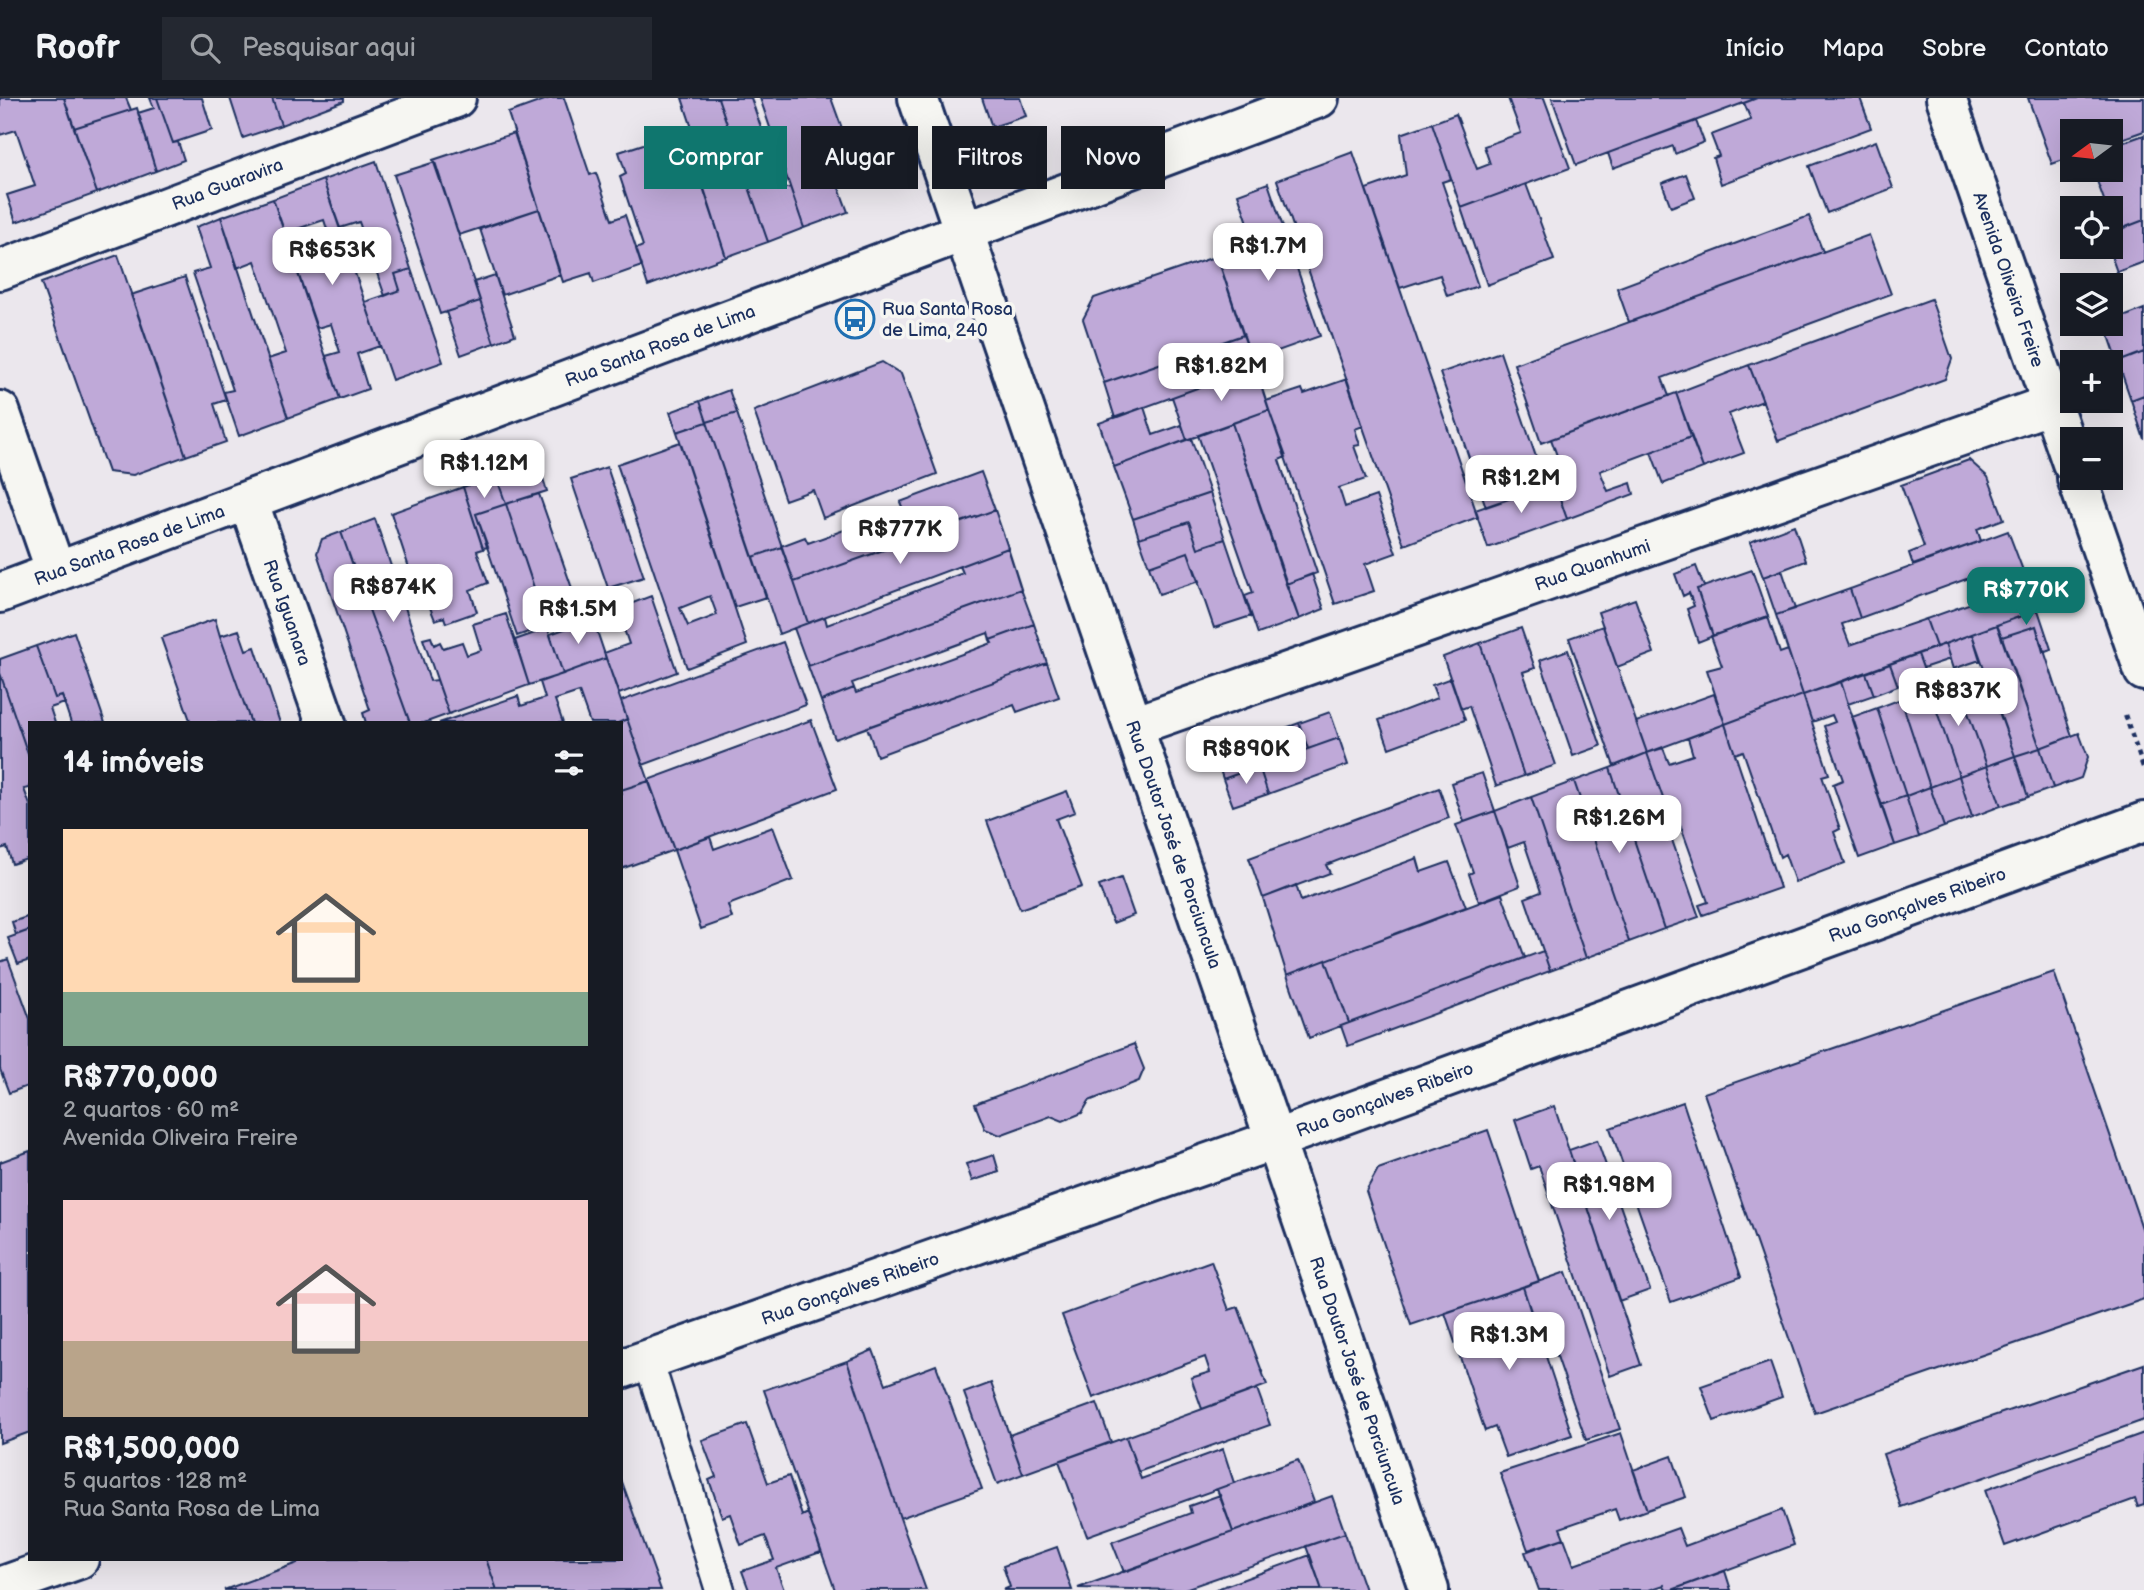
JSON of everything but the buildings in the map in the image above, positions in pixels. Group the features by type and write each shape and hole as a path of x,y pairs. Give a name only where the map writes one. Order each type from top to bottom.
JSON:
{"street":[{"name":"Rua Guaravira","path":"0,270 456,98"},
{"name":"Rua Doutor José de Porciuncula","path":"918,98 1429,1590"},
{"name":"Rua Santa Rosa de Lima","path":"0,593 249,503 964,229 1319,98"},
{"name":"Avenida Oliveira Freire","path":"1946,98 2060,428"},
{"name":"Rua Quanhumi","path":"1134,726 2052,404"},
{"path":"0,411 56,572"},
{"path":"2081,490 2144,671"},
{"name":"Rua Iguanara","path":"249,503 325,721"},
{"name":"Rua Gonçalves Ribeiro","path":"634,1364 1274,1140 2144,822"},
{"path":"0,1587 73,1561"}],"lane":[{"path":"634,1364 720,1590"}],"place":[{"name":"Rua Santa Rosa de Lima, 240","path":"855,319"}]}
